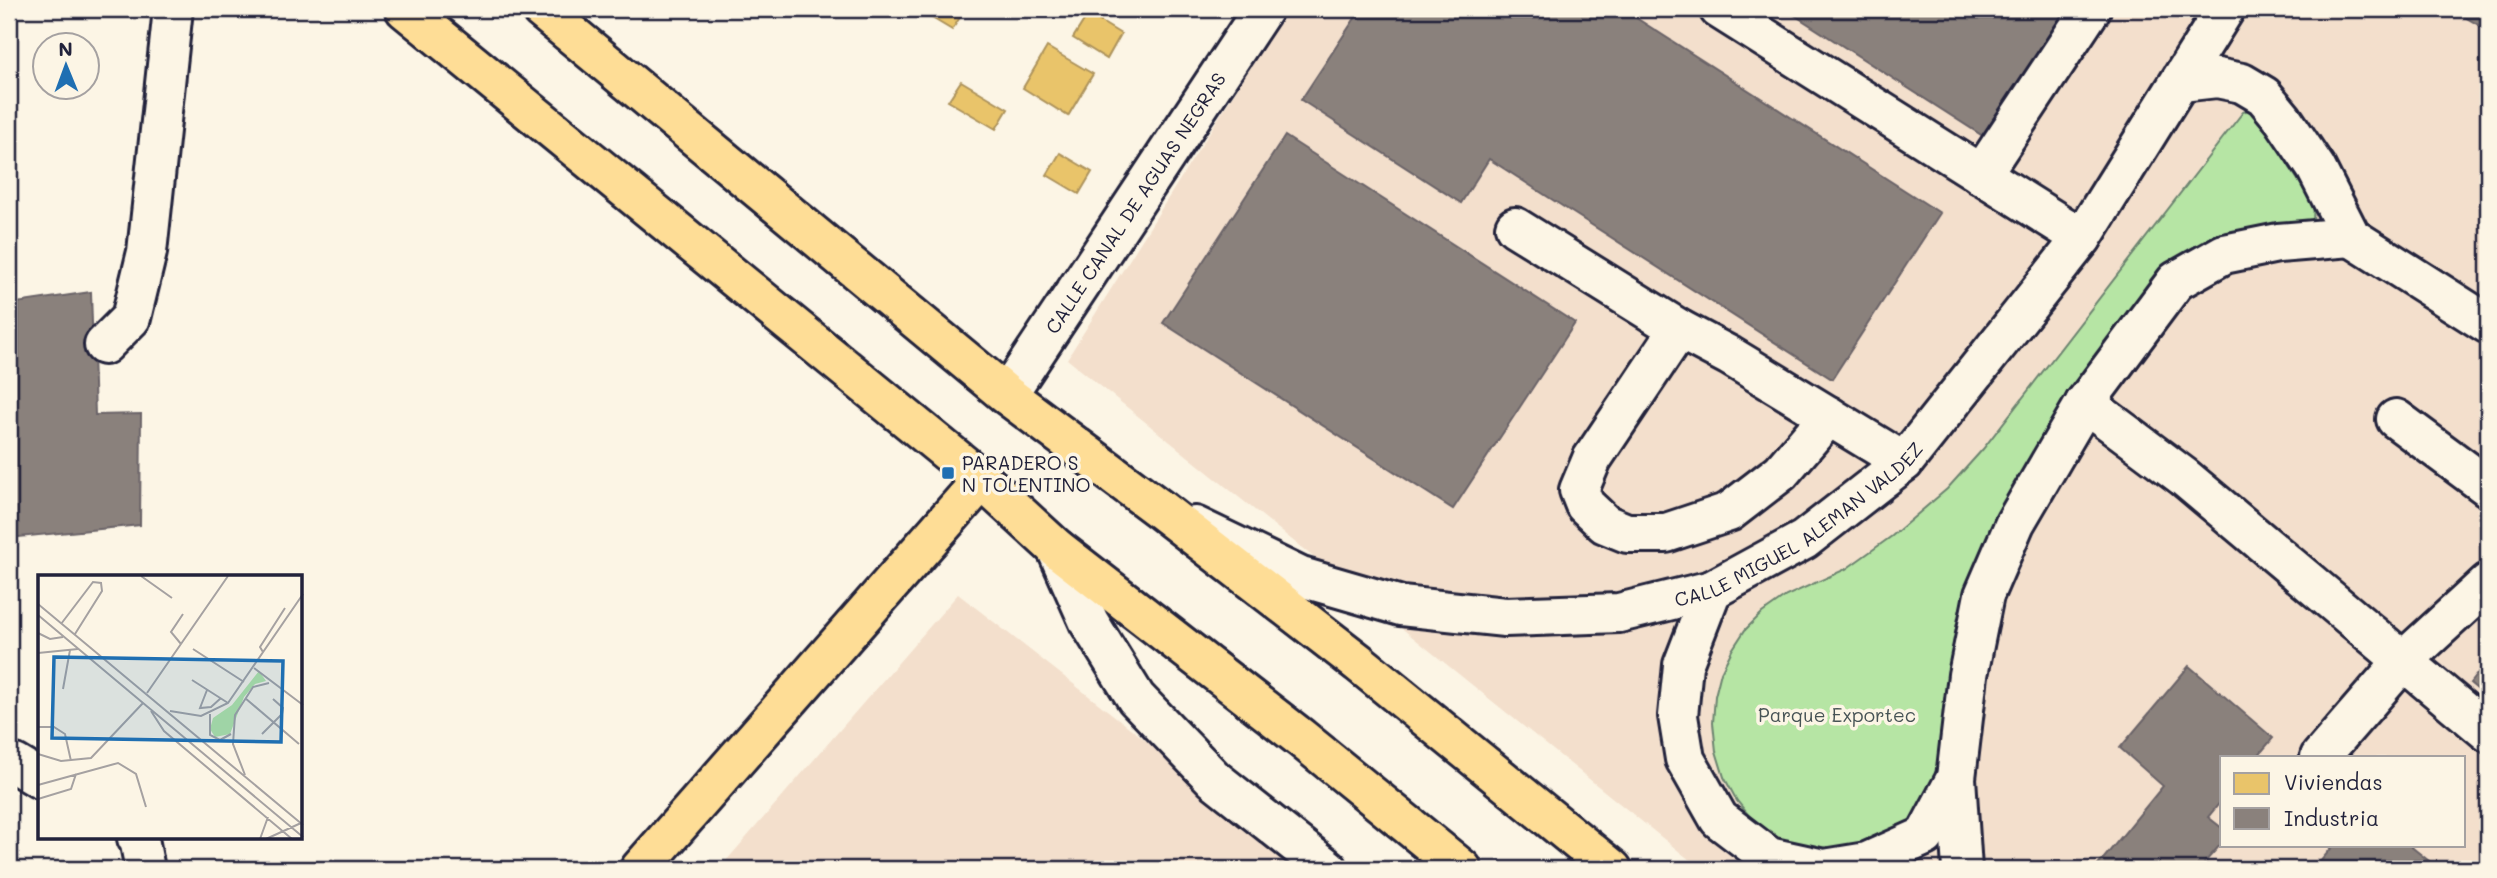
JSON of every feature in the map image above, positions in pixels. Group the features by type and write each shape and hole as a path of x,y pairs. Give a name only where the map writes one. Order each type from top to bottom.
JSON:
{"main road":[{"path":"405,9 982,480 1056,548 1301,738 1462,869"},
{"path":"541,9 1007,395 1359,663 1612,869"},
{"path":"640,869 982,480"}],"street":[{"path":"104,345 131,318 147,252 173,9"},
{"name":"CALLE CANAL DE AGUAS NEGRAS","path":"1007,395 1263,9"},
{"path":"1719,9 2082,238"},
{"path":"1982,175 2091,9"},
{"name":"CALLE MIGUEL ALEMAN VALDEZ","path":"1161,510 1301,577 1401,606 1505,617 1619,613 1712,590 1804,540 1904,462 2082,238 2225,9"},
{"path":"2181,82 2217,78 2242,83 2264,96 2316,168 2351,237 2488,324"},
{"path":"1516,227 1679,329 1730,356 1904,462"},
{"path":"1962,869 1956,778 1968,675 1984,595 2015,523 2085,403 2176,281 2224,254 2278,243 2351,237"},
{"path":"1679,329 1592,459 1579,490 1584,505 1605,524 1627,533 1666,533 1729,512 1781,472 1829,416"},
{"path":"2085,403 2183,477 2488,732"},
{"path":"2396,419 2488,487"},
{"path":"1056,548 1089,622 1136,698 1214,779 1328,869"},
{"path":"2321,756 2404,660 2488,583"},
{"path":"1712,590 1683,665 1678,716 1685,759 1719,819 1729,827 1769,857 1824,869 1867,862 1925,836 1956,778"},
{"path":"9,764 15,764 38,778"},
{"path":"139,840 145,869"}],"shaded area":[{"path":"1287,9 2488,9 2488,869 1701,869 1067,359"},
{"path":"958,594 1311,869 719,869"}],"green space":[{"name":"Parque Exportec","path":"2250,109 2279,144 2289,166 2314,205 2313,220 2306,229 2200,251 2005,530 1956,752 1922,819 1840,855 1777,841 1755,823 1737,801 1724,777 1716,751 1713,723 1715,696 1721,672 1732,650 1745,630 1762,613 1786,596 1846,569 1892,536 1947,489 1983,449 2243,112"}],"building: Viviendas":[{"path":"917,9 960,9 964,11 952,30"},
{"path":"1088,14 1121,34 1107,59 1073,38"},
{"path":"1047,47 1093,74 1068,116 1023,88"},
{"path":"961,81 1008,109 996,129 948,101"},
{"path":"1060,153 1092,172 1079,194 1047,175"}],"building: Industria":[{"path":"1361,9 1622,9 1940,213 1832,379 1489,159 1461,203 1301,100"},
{"path":"1785,9 2086,9 1997,145"},
{"path":"2451,9 2488,9 2488,17 2482,27"},
{"path":"1285,136 1575,323 1453,509 1163,323"},
{"path":"91,292 95,415 141,414 140,525 9,538 9,304"},
{"path":"2488,660 2488,698 2470,683"},
{"path":"2189,666 2273,738 2258,756 2220,756 2220,802 2208,817 2220,826 2220,845 2204,863 2211,869 2095,869 2163,786 2120,748"},
{"path":"2333,846 2410,846 2439,869 2314,869"}],"place":[{"name":"PARADERO S N TOLENTINO","path":"948,473"}]}
